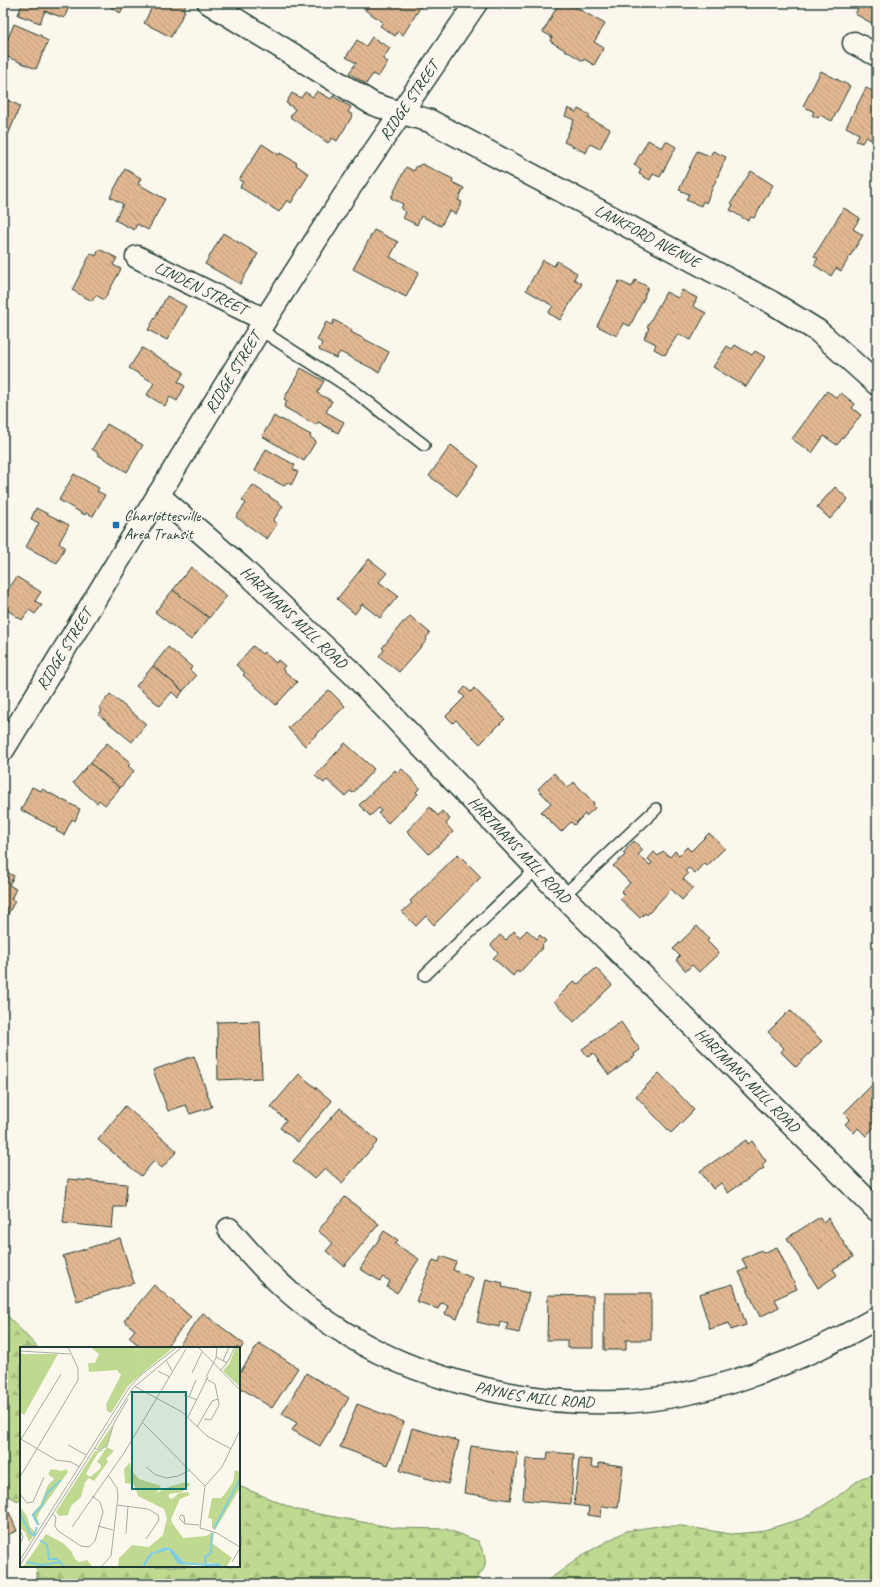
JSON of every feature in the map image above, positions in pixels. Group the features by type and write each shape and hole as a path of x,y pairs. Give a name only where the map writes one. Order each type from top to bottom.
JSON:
{"street":[{"name":"LANKFORD AVENUE","path":"208,3 373,104 430,121 772,302 818,331 877,384"},
{"name":"RIDGE STREET","path":"3,750 262,324 344,196 476,3"},
{"path":"854,43 877,55"},
{"name":"LINDEN STREET","path":"137,257 262,324"},
{"name":"HARTMANS MILL ROAD","path":"158,495 243,569 353,674 536,869 877,1210"},
{"name":"PAYNES MILL ROAD","path":"229,1229 273,1278 312,1310 352,1338 392,1360 439,1377 483,1389 528,1398 574,1402 620,1402 665,1397 710,1388 755,1374 805,1354 854,1332 877,1318"}],"lane":[{"path":"262,324 350,388 424,445"},
{"path":"563,896 656,809"},
{"path":"425,975 536,869"}],"green space":[{"path":"3,1311 37,1347 20,1347 20,1502 3,1494"},
{"path":"877,1474 877,1584 543,1584 586,1553 626,1531 658,1526 682,1526 731,1534 758,1532 804,1518 837,1497 861,1478"},
{"path":"240,1486 297,1510 395,1528 446,1529 478,1541 485,1560 484,1568 472,1584 38,1584 36,1567 240,1567"}],"building":[{"path":"20,3 65,3 70,5 64,18 45,11 40,23 18,15 22,4"},
{"path":"109,3 126,3 120,13 108,5"},
{"path":"154,3 187,3 183,10 185,11 171,37 144,23"},
{"path":"369,3 423,3 403,35 398,31 395,36 380,26 383,22 365,10"},
{"path":"559,3 569,6 570,4 605,24 594,42 604,48 594,65 584,59 583,61 550,41 552,37 543,32"},
{"path":"861,3 877,3 877,26 855,14"},
{"path":"14,24 42,36 41,37 48,41 36,69 3,55 3,50"},
{"path":"372,37 390,48 383,59 388,62 378,77 373,74 366,84 349,73 356,63 346,57 357,40 366,46"},
{"path":"821,71 850,86 832,121 820,115 818,118 812,115 814,112 803,106"},
{"path":"866,88 877,93 877,139 875,142 866,137 862,143 856,141 859,134 846,127"},
{"path":"317,91 331,99 333,96 351,107 348,112 353,115 337,141 332,138 328,143 290,117 295,109 286,103 292,93 301,98 305,92 313,97"},
{"path":"3,98 20,106 8,135 3,133"},
{"path":"568,108 576,112 578,109 590,115 588,118 610,129 600,149 590,144 586,153 564,142 574,120 565,116"},
{"path":"648,140 662,148 666,141 676,147 660,177 653,174 650,180 639,174 641,169 634,165"},
{"path":"262,144 279,155 280,153 297,163 296,165 309,174 291,203 287,200 279,212 240,187 243,182 239,180"},
{"path":"697,151 710,156 713,151 726,157 706,203 703,201 701,206 686,200 689,194 679,190"},
{"path":"422,164 453,179 452,182 464,188 458,200 462,202 456,214 449,211 441,226 421,216 417,225 403,218 406,212 401,209 403,204 391,198 406,167 414,171 416,167"},
{"path":"125,169 141,178 138,184 165,199 148,230 137,224 134,230 115,220 123,204 110,197"},
{"path":"751,171 773,185 754,218 751,217 748,221 730,210 733,205 731,203"},
{"path":"844,208 860,218 853,229 863,235 841,271 836,268 831,276 814,265 818,258 814,256"},
{"path":"374,230 398,242 390,257 419,272 406,297 353,269"},
{"path":"223,233 258,254 240,284 205,264"},
{"path":"99,249 117,258 113,265 121,269 104,300 96,295 92,301 72,290 91,253 96,256"},
{"path":"543,260 554,266 557,261 577,273 574,279 582,284 560,320 548,313 553,306 526,290"},
{"path":"635,280 648,287 630,326 623,323 617,336 597,326 619,281 632,287"},
{"path":"682,290 697,298 693,306 706,313 691,340 678,334 665,355 654,349 656,344 644,338 649,328 647,327 666,292 678,298"},
{"path":"167,296 186,306 167,340 148,330"},
{"path":"334,320 352,330 351,332 389,352 379,372 340,352 336,358 319,350 322,343 317,340 326,322 332,325"},
{"path":"735,345 752,355 755,351 765,357 746,387 713,367 727,346 732,349"},
{"path":"142,348 184,372 178,382 185,386 177,401 170,397 165,406 147,395 154,383 129,368"},
{"path":"301,368 324,381 317,393 332,401 326,412 344,422 338,433 318,422 316,425 284,407 287,401 284,399"},
{"path":"827,391 837,398 841,393 855,404 852,408 861,415 837,445 824,436 812,453 792,439"},
{"path":"274,416 311,435 310,437 316,441 304,461 262,436"},
{"path":"107,424 143,445 127,472 98,455 98,453 92,449"},
{"path":"451,445 479,466 457,496 429,476"},
{"path":"266,449 295,465 293,469 298,472 291,485 287,482 284,486 255,471"},
{"path":"74,474 99,488 97,491 105,495 93,516 86,513 85,515 59,500"},
{"path":"253,485 283,506 273,521 277,524 267,539 236,517 246,503 242,500"},
{"path":"835,487 848,499 830,519 817,507"},
{"path":"36,508 69,525 59,543 65,547 57,563 26,547 39,523 31,519"},
{"path":"369,559 387,573 379,582 398,596 380,618 362,604 355,614 337,599"},
{"path":"191,567 227,596 209,618 173,590"},
{"path":"17,577 41,592 35,601 42,605 35,614 29,610 22,620 3,607 3,588 7,591"},
{"path":"173,590 209,618 191,640 155,612"},
{"path":"410,616 430,633 426,638 427,640 399,672 379,656 384,650 382,648 403,622 405,622"},
{"path":"253,646 262,654 264,652 276,663 278,660 285,666 282,669 297,682 276,705 243,675 245,673 236,665"},
{"path":"168,647 192,667 190,670 196,676 183,691 153,666"},
{"path":"153,666 183,691 178,698 172,692 160,706 136,686"},
{"path":"465,687 471,692 474,688 505,719 480,744 456,720 453,723 446,716 465,697 460,693"},
{"path":"329,690 345,706 305,746 288,728"},
{"path":"110,694 146,724 132,742 99,715 102,711 99,708"},
{"path":"107,743 131,763 128,766 134,771 120,788 90,763"},
{"path":"345,743 374,769 353,793 350,791 345,796 327,780 324,783 315,776"},
{"path":"90,763 120,788 105,805 99,800 97,803 73,783"},
{"path":"402,769 420,788 416,792 418,794 388,823 378,813 381,811 379,808 370,816 359,805 395,770 398,773"},
{"path":"554,773 568,788 574,782 594,803 593,805 595,808 586,816 585,814 574,825 571,822 561,832 541,812 551,803 538,789"},
{"path":"32,787 41,791 42,789 80,809 75,821 72,819 64,835 56,831 57,829 21,810"},
{"path":"430,807 438,816 442,811 450,819 446,824 453,832 429,854 407,831"},
{"path":"709,833 725,848 707,866 704,863 695,873 689,868 685,871 688,874 683,879 693,888 682,900 671,889 647,915 645,913 640,918 620,899 624,895 621,892 630,883 613,866 625,855 623,853 634,841 643,850 638,855 650,865 652,863 648,859 654,852 658,856 663,851 670,857 675,851 679,855 687,847 691,851"},
{"path":"458,854 481,877 434,925 426,916 416,926 402,912 412,903 410,901"},
{"path":"3,870 14,876 9,885 16,889 11,899 15,901 8,914 3,911"},
{"path":"697,926 709,939 707,941 719,953 699,972 692,965 686,971 676,960 680,956 673,949"},
{"path":"527,930 537,939 540,935 546,941 542,945 543,947 519,973 517,971 513,976 493,958 498,953 491,945 500,935 506,940 514,931 520,937"},
{"path":"596,968 612,985 574,1022 554,1001 574,981 578,984"},
{"path":"790,1010 822,1041 796,1067 781,1052 784,1048 768,1032"},
{"path":"260,1021 262,1078 218,1080 217,1022"},
{"path":"621,1022 640,1050 634,1054 635,1056 609,1075 593,1053 588,1057 582,1049"},
{"path":"194,1056 212,1107 190,1114 186,1105 168,1111 153,1070"},
{"path":"659,1073 694,1110 671,1133 636,1096"},
{"path":"299,1074 332,1101 298,1142 280,1128 286,1120 271,1107"},
{"path":"873,1084 877,1087 877,1124 866,1136 858,1128 854,1133 845,1124 850,1119 844,1113"},
{"path":"125,1106 177,1151 162,1168 154,1161 141,1176 98,1140"},
{"path":"340,1108 378,1141 342,1183 325,1168 314,1179 293,1161"},
{"path":"746,1140 748,1144 752,1141 766,1161 762,1165 764,1168 728,1193 721,1183 713,1189 700,1171"},
{"path":"68,1179 127,1184 125,1207 114,1207 112,1228 63,1223"},
{"path":"345,1197 379,1224 344,1266 326,1251 333,1243 318,1231"},
{"path":"820,1217 823,1222 828,1218 853,1257 833,1269 837,1275 818,1288 787,1238"},
{"path":"384,1231 398,1240 395,1244 419,1259 397,1293 387,1287 390,1281 383,1277 380,1281 360,1269"},
{"path":"120,1238 134,1283 77,1301 63,1256"},
{"path":"777,1247 797,1289 775,1299 779,1307 760,1317 739,1272 747,1268 742,1259 761,1250 763,1253"},
{"path":"441,1256 456,1262 453,1270 473,1278 457,1319 445,1314 448,1305 441,1303 438,1309 416,1301 433,1260 439,1262"},
{"path":"486,1279 503,1283 502,1287 529,1293 519,1333 506,1330 508,1324 500,1322 499,1327 477,1322"},
{"path":"733,1284 746,1325 731,1330 729,1323 710,1329 699,1294"},
{"path":"154,1285 191,1317 166,1347 141,1347 129,1337 135,1330 124,1321"},
{"path":"604,1293 651,1293 651,1340 626,1340 626,1350 604,1350"},
{"path":"548,1295 593,1296 593,1348 567,1348 567,1340 547,1340"},
{"path":"203,1313 244,1344 240,1350 240,1347 178,1347"},
{"path":"259,1343 298,1368 272,1408 240,1388 240,1372"},
{"path":"306,1373 349,1398 320,1446 292,1430 297,1423 282,1414"},
{"path":"357,1404 404,1422 388,1465 340,1447"},
{"path":"412,1428 459,1441 448,1484 400,1471"},
{"path":"471,1446 518,1453 510,1500 464,1493"},
{"path":"548,1452 574,1454 571,1504 523,1500 526,1459 547,1460"},
{"path":"579,1459 592,1460 591,1467 599,1468 599,1463 623,1466 618,1508 602,1506 601,1517 588,1515 589,1507 574,1505"},
{"path":"9,1512 17,1531 3,1536 3,1514"}],"place":[{"name":"Charlottesville Area Transit","path":"116,525"}]}
